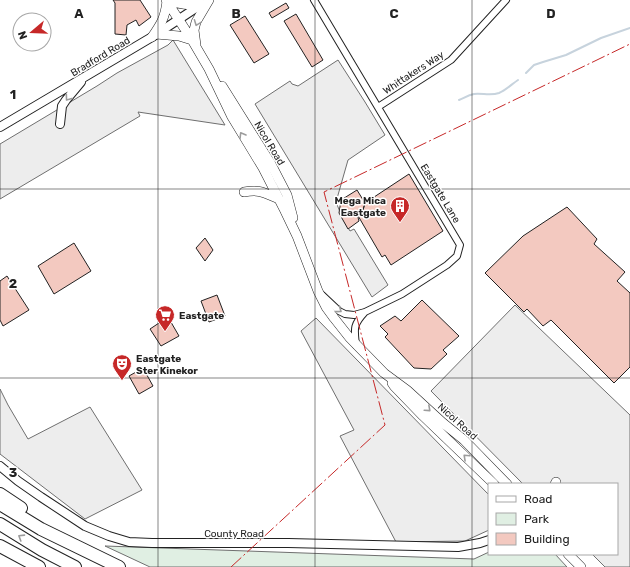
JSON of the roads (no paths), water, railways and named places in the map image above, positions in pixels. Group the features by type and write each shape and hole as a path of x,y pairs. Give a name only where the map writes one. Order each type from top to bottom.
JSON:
{"highway":[{"path":"0,494 88,552"},
{"path":"0,504 41,529 119,567"},
{"path":"0,524 42,550 75,567"},
{"path":"0,546 40,567"}],"main road":[{"path":"167,0 182,5 191,5 206,1 196,22 194,30 194,44 179,36 154,36 166,11 167,0"},
{"name":"Nicol Road","path":"167,0 209,69 232,117 263,168 297,236 318,291 326,307 348,337 376,365 464,440 507,483"},
{"name":"Nicol Road","path":"209,69 232,102 271,164 287,195 297,236"},
{"path":"244,192 258,190 279,199"},
{"name":"Nicol Road","path":"390,378 394,386 423,416 493,483"},
{"path":"569,555 581,567"}],"street":[{"name":"Eastgate Lane","path":"314,0 460,245 459,252 447,265 402,294 365,312 354,315 345,314 339,311 318,291"},
{"name":"Whittakers Way","path":"378,107 451,60 506,0"},
{"name":"Bradford Road","path":"0,128 154,36 206,1"},
{"path":"60,124 62,106 85,77"},
{"path":"356,345 356,323 365,312"},
{"name":"County Road","path":"0,466 18,481 85,526 129,542 288,543 458,547 488,540"}],"waterway":[{"path":"526,73 534,65 566,55 601,38 630,28"},
{"path":"459,100 474,94 499,93 507,89 518,80"}],"place":[{"name":"Mega Mica Eastgate","path":"400,223"},
{"name":"Eastgate","path":"165,332"},
{"name":"Eastgate Ster Kinekor","path":"122,381"}]}
